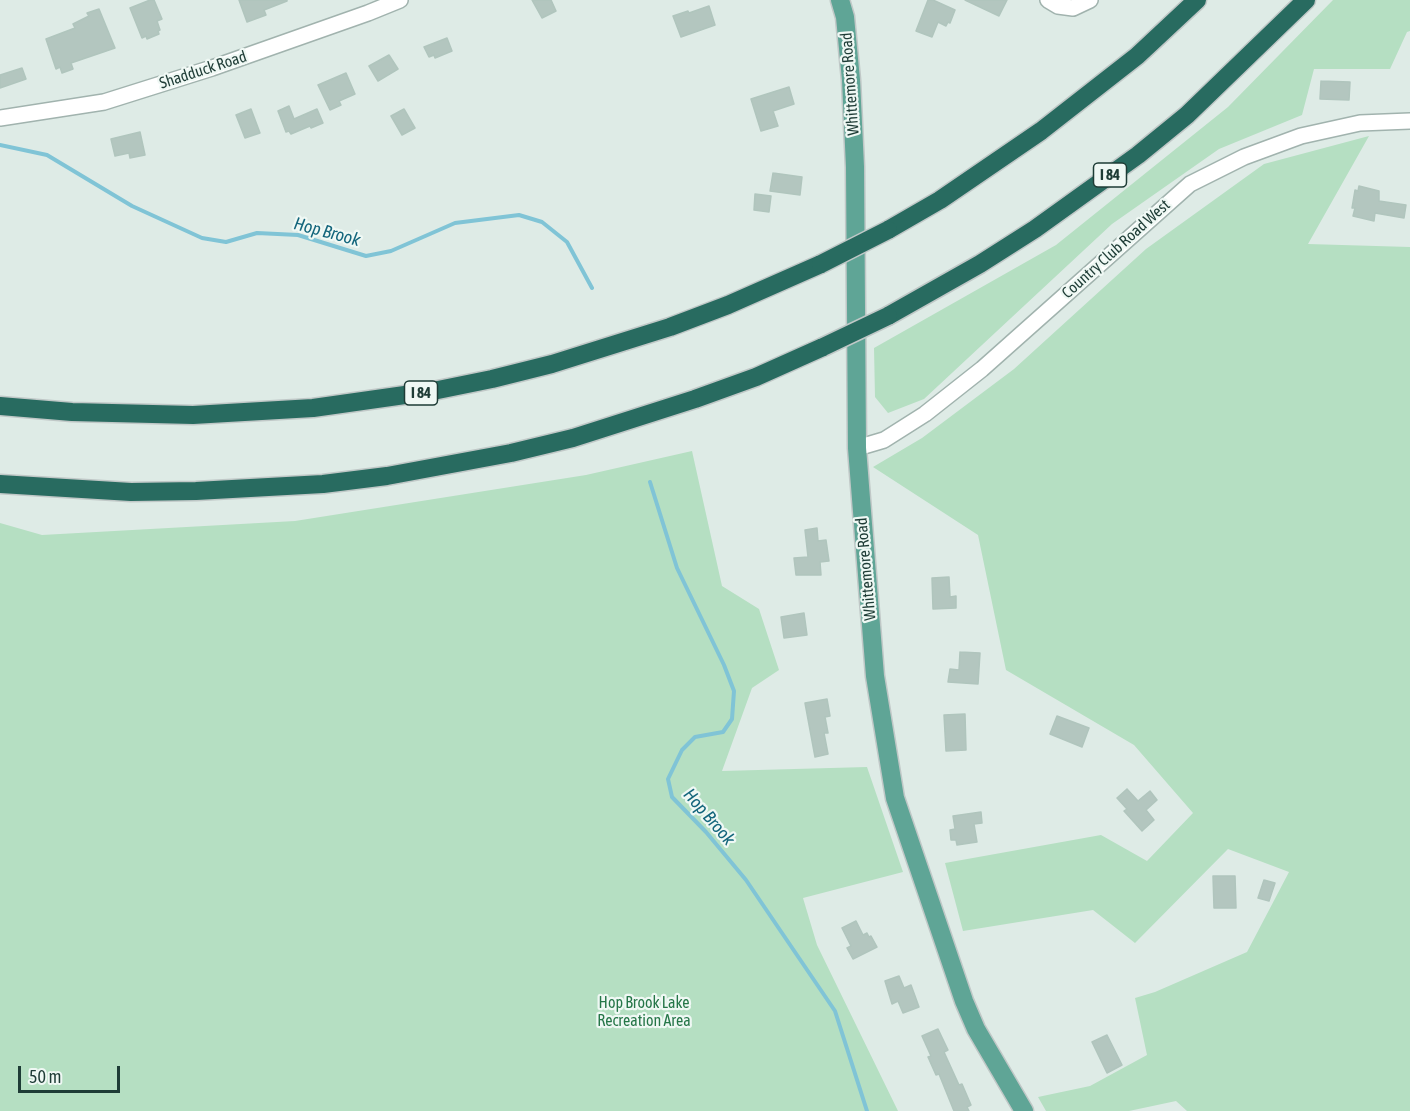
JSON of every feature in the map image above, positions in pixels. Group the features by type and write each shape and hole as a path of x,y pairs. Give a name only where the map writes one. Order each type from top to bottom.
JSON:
{"highway":[{"name":"I 84","path":"0,406 133,415 217,414 313,408 433,391 492,379 552,364 670,327 728,305 821,264 888,230 949,194 1041,131 1137,56 1197,0"},
{"name":"I 84","path":"0,484 131,492 196,491 322,484 397,474 511,453 625,423 756,376 888,316 1026,235 1138,155 1195,108 1306,0"}],"main road":[{"name":"Whittemore Road","path":"840,0 845,17 851,80 855,167 857,448 875,676 896,798 964,1001 976,1029 1024,1111"}],"street":[{"name":"Shadduck Road","path":"0,118 105,102 368,14 399,0"},
{"path":"1048,0 1058,6 1072,8 1090,0"},
{"name":"Country Club Road West","path":"857,448 884,440 925,414 972,377 1190,184 1244,157 1301,136 1360,123 1410,121"}],"green space":[{"path":"1333,0 1410,0 1410,31 1407,32 1390,69 1314,69 1302,115 1219,149 1112,224 924,399 888,413 875,397 874,348 1056,245 1228,107"},
{"path":"1369,136 1308,244 1410,247 1410,1111 1187,1111 1176,1101 1129,1111 1046,1111 1038,1097 1090,1086 1147,1055 1135,998 1155,992 1247,952 1289,872 1228,849 1135,943 1093,910 963,931 945,863 1101,835 1147,861 1193,813 1134,745 1006,670 978,535 873,467 922,438 1014,369 1146,249 1264,164"},
{"name":"Hop Brook Lake Recreation Area","path":"692,451 722,586 759,609 779,670 752,688 722,771 867,767 903,872 803,898 817,945 898,1111 0,1111 0,523 42,535 295,521 586,475"}],"building":[{"path":"154,0 162,19 157,21 159,34 147,39 146,36 142,38 130,8"},
{"path":"239,0 287,1 264,10 266,15 247,22"},
{"path":"532,0 551,0 556,11 542,18"},
{"path":"928,0 955,10 950,23 948,22 946,26 938,22 932,37 916,31"},
{"path":"965,0 1007,0 999,16"},
{"path":"709,6 715,25 681,37 673,16"},
{"path":"99,9 115,48 71,63 73,69 62,73 60,67 56,69 46,39 75,28 73,24 89,16 87,13"},
{"path":"447,38 452,51 435,58 434,55 429,57 424,47"},
{"path":"389,55 398,69 378,81 369,66"},
{"path":"22,68 26,79 0,88 0,75"},
{"path":"346,73 355,94 339,101 341,105 330,110 318,85"},
{"path":"1321,81 1350,82 1349,100 1320,99"},
{"path":"789,87 794,104 773,111 778,126 761,131 751,99"},
{"path":"289,106 294,119 317,109 323,123 291,134 289,131 286,132 278,111"},
{"path":"251,109 260,133 245,138 236,115"},
{"path":"404,109 415,128 402,135 391,116"},
{"path":"140,132 145,155 130,158 129,153 115,156 111,139"},
{"path":"773,173 802,177 800,195 770,191"},
{"path":"1359,186 1379,191 1379,201 1406,205 1404,218 1375,213 1374,221 1353,216 1355,190 1358,191"},
{"path":"755,194 771,196 769,212 754,210"},
{"path":"817,528 818,541 826,540 829,561 820,562 821,575 796,575 794,558 808,557 805,530"},
{"path":"949,577 950,597 956,596 956,608 933,609 932,578"},
{"path":"804,613 807,635 784,638 781,617"},
{"path":"960,652 980,653 978,684 948,682 950,669 959,670"},
{"path":"827,699 830,716 825,717 828,733 824,733 828,754 815,757 805,703"},
{"path":"965,714 966,750 946,751 944,715"},
{"path":"1057,716 1089,728 1082,747 1050,734"},
{"path":"1127,789 1138,801 1150,791 1157,800 1146,810 1154,820 1142,831 1124,811 1127,809 1117,798"},
{"path":"981,812 982,823 974,824 977,842 957,845 956,840 951,840 950,830 955,829 953,816"},
{"path":"1213,876 1235,876 1236,908 1214,908"},
{"path":"1264,880 1275,883 1269,901 1258,898"},
{"path":"856,921 863,935 867,933 869,937 871,936 877,947 853,959 847,948 851,946 842,928"},
{"path":"899,976 904,988 911,985 919,1007 903,1013 898,1001 892,1004 885,981"},
{"path":"938,1029 948,1050 944,1052 971,1105 967,1107 969,1111 954,1111 939,1074 936,1075 928,1057 931,1056 922,1036"},
{"path":"1107,1035 1122,1065 1107,1073 1092,1042"}],"waterway":[{"name":"Hop Brook","path":"0,145 47,155 132,206 202,238 226,242 257,233 298,235 366,256 391,251 455,223 519,215 542,222 567,242 592,288"},
{"name":"Hop Brook","path":"650,482 677,568 724,665 734,691 732,719 723,732 695,737 682,750 668,779 672,797 706,832 746,880 835,1011 867,1111"}]}
